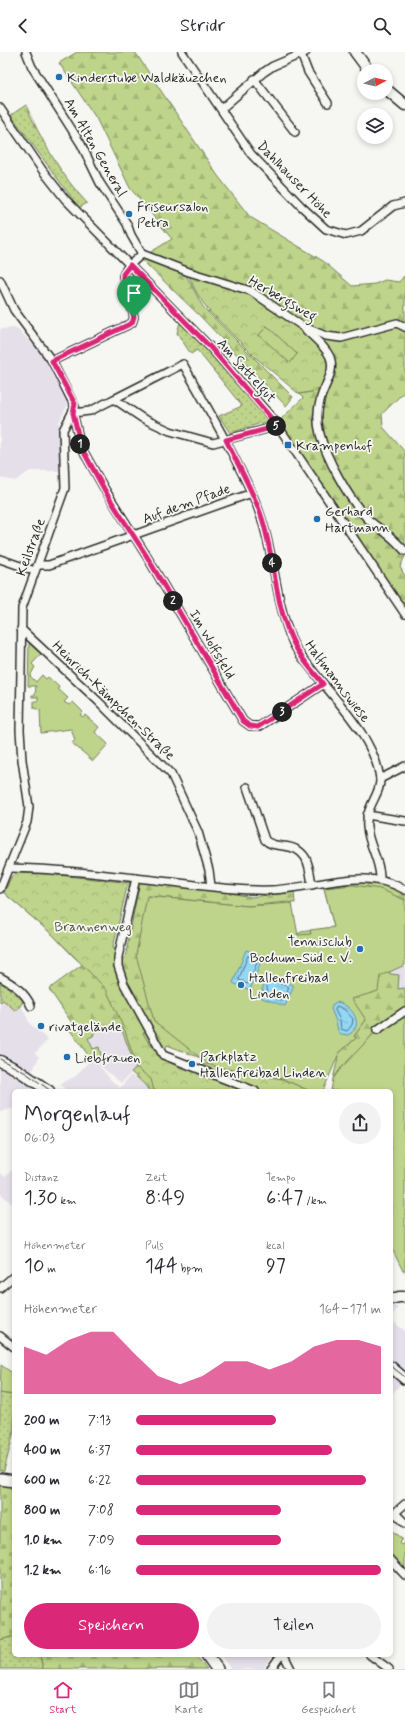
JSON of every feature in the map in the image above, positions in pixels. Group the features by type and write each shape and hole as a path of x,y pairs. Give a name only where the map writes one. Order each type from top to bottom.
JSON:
{"main road":[{"path":"0,1479 12,1481"},
{"path":"208,1657 217,1669"}],"street":[{"name":"Am Alten General","path":"26,52 32,67 78,139 100,183 126,224 142,254"},
{"name":"Dahlhauser Höhe","path":"182,52 251,154 326,229 341,234 353,234 366,228 393,206 405,203"},
{"path":"355,52 364,64"},
{"path":"221,109 254,79 273,66 303,53 308,72 328,103"},
{"path":"254,79 295,132"},
{"path":"393,95 405,105"},
{"name":"Am Sattelgut","path":"0,108 54,186 83,218 210,347 278,426 405,614"},
{"path":"52,361 132,323 134,317 123,281 123,274 142,254"},
{"name":"Herbergsweg","path":"142,254 189,272 251,291 302,326 322,335 336,338 349,336 397,323 405,327"},
{"path":"0,280 14,310 52,361 75,404 73,413 90,411 183,364 226,440"},
{"path":"302,326 324,348 332,363 331,374 319,401 318,417 320,434 329,455 349,493 365,517 386,533 405,551"},
{"path":"114,399 142,418 170,431 213,443 278,426"},
{"name":"Im Wolfsfeld","path":"73,413 81,447 243,721 247,725 255,727 260,726 323,684"},
{"name":"Keilstraße","path":"0,890 27,822 29,807 22,760 20,730 22,606 65,488 63,430 73,413"},
{"name":"Halfmannswiese","path":"226,440 252,493 264,526 278,593 291,637 298,651 367,741 376,761 380,779"},
{"name":"Auf dem Pfade","path":"0,559 36,568 49,565 252,493"},
{"name":"Heinrich-Kämpchen-Straße","path":"21,629 98,701 171,774 198,832 211,886"},
{"path":"380,880 378,867 368,832 367,815 369,807 379,789 380,779 405,766"},
{"path":"247,787 265,840 270,844 292,847 303,854 309,863 312,885"},
{"path":"367,815 405,821"},
{"path":"9,868 46,869 262,890 312,885 358,878 380,880 405,890"},
{"path":"136,878 118,957 118,966 124,984 163,1055 249,1089"},
{"path":"0,977 21,991 31,1006"},
{"path":"378,1030 405,1011"},
{"path":"0,1061 16,1069 46,1089"},
{"path":"0,1288 12,1278"},
{"path":"393,1298 405,1297"},
{"path":"0,1336 12,1345"},
{"path":"393,1369 405,1379"},
{"path":"405,1504 393,1514 405,1523"},
{"path":"393,1562 405,1575"},
{"path":"271,1669 281,1657"},
{"path":"284,1657 291,1669"},
{"path":"373,1657 389,1669"}],"shaded area":[{"path":"17,328 48,361 67,400 67,406 59,422 59,471 30,471 15,481 0,478 0,329"},
{"path":"405,965 405,1003 380,976"},
{"path":"3,1000 16,1011 23,1002 22,1007 30,1024 48,1040 35,1053 39,1057 32,1072 56,1089 12,1089 12,1109 0,1112 0,1003"},
{"path":"97,1025 120,1025 136,1068 121,1083 98,1064 110,1079 120,1088 131,1075 145,1085 148,1089 65,1089 60,1084 76,1076 92,1058 99,1053 98,1047 93,1049 88,1038 93,1036"},
{"path":"12,1170 12,1204 0,1193 0,1173 5,1177"},
{"path":"393,1305 398,1308 393,1314"},
{"path":"393,1322 405,1331 405,1379 393,1393"},
{"path":"222,1657 272,1657 263,1669 231,1669"}],"green space":[{"path":"77,52 135,52 218,176 250,217 323,261 352,286 375,284 385,280 399,282 405,275 405,391 382,414 383,427 405,452 405,556 400,567 405,576 405,610 279,421 303,398 299,394 316,391 303,324 146,255 172,239 130,188 96,118 59,63"},
{"path":"26,105 52,157 69,182 87,203 79,208 11,115"},
{"path":"144,257 186,275 203,307 293,397 286,406 200,316 142,260"},
{"path":"188,273 243,286 281,309 330,354 327,385 316,391 299,394 256,358 210,312 197,293"},
{"path":"181,319 271,420 230,433 219,416 242,406 197,350 191,354 177,333"},
{"path":"267,326 297,354 290,363 259,335"},
{"path":"29,643 41,654 32,664 35,667 30,676 36,682 42,675 46,679 48,677 68,698 64,702 69,705 73,702 83,712 80,715 83,717 85,715 99,727 95,732 108,744 93,761 72,743 75,740 71,729 41,733 40,710 34,708 34,701 38,701 38,697 32,697 32,695 35,695 36,686 28,686"},
{"name":"Brannenweg","path":"16,873 71,876 116,959 125,958 140,880 210,889 251,897 294,892 295,903 287,902 248,906 148,896 206,1060 167,1045 160,1061 227,1089 148,1089 131,1072 136,1068 120,1025 109,1029 108,1026 97,1025 93,1036 88,1038 93,1049 99,1047 102,1059 96,1062 91,1059 69,1029 74,1026 49,989 83,964 75,958 53,935 4,893 11,877"},
{"name":"Brannenweg","path":"16,873 49,874 131,883 131,888 127,887 113,947 117,948 116,959 147,1031 143,1033 155,1051 164,1059 183,1069 194,1065 208,1064 283,1079 306,1089 154,1089 151,1079 137,1068 125,1031 106,989 53,935 4,893 11,877"},
{"path":"357,882 376,883 388,886 405,895 405,902 337,930 293,937 301,932 334,927 324,888"},
{"name":"Hallenfreibad Linden","path":"353,885 380,889 405,900 405,965 380,976 378,991 352,999 366,1020 354,1036 356,1038 339,1053 324,1089 306,1089 283,1079 208,1064 154,1021 136,955 147,896 248,906 292,903 298,935 311,934 310,930 334,927 324,888"},
{"path":"385,936 390,974 399,975 398,989 405,988 405,1009 379,1026 366,1043 356,1089 338,1089 333,1079 339,1053 356,1038 354,1036 366,1020 350,998"},
{"path":"0,980 8,984 23,997 23,1002 16,1011 3,1000 0,1003"},
{"path":"405,1009 405,1270 403,1271 393,1251 393,1089 331,1089 333,1079 341,1068 382,1025"},
{"path":"1,1365 11,1372 12,1371 12,1395 0,1393"},
{"path":"0,1393 12,1395 12,1439 4,1471 0,1471"},
{"path":"0,1483 12,1485 12,1637 0,1640"},
{"path":"393,1532 402,1539 399,1543 401,1545 405,1542 405,1573 393,1560"},
{"path":"12,1637 12,1657 40,1657 43,1669 0,1669 0,1640"},
{"path":"40,1657 197,1657 207,1669 43,1669"}],"water":[{"path":"246,950 263,956 250,990 233,983"},
{"path":"270,975 293,985 285,1006 262,998 264,991 262,990 267,977"},
{"path":"336,1002 347,1007 355,1016 356,1026 348,1035 341,1034 338,1031 331,1009 333,1004"}],"tram line":[{"path":"0,1059 26,1073 48,1089"},
{"path":"393,1368 405,1377"}],"place":[{"name":"Kinderstube Waldkäuzchen","path":"59,77"},
{"name":"Friseursalon Petra","path":"129,214"},
{"name":"Krampenhof","path":"288,445"},
{"name":"Gerhard Hartmann","path":"317,519"},
{"name":"Tennisclub Bochum-Süd e. V.","path":"360,949"},
{"name":"Hallenfreibad Linden","path":"241,985"},
{"name":"rivatgelände","path":"41,1026"},
{"name":"Liebfrauen","path":"67,1057"},
{"name":"Parkplatz Hallenfreibad Linden","path":"192,1064"}],"route":[{"path":"130,265 210,347 278,426 226,440 261,515 269,545 278,593 292,641 300,655 323,684 258,727 247,725 243,721 146,555 104,488 81,447 73,413 75,404 52,361 132,323 134,317 123,281 124,271 130,265"}]}
